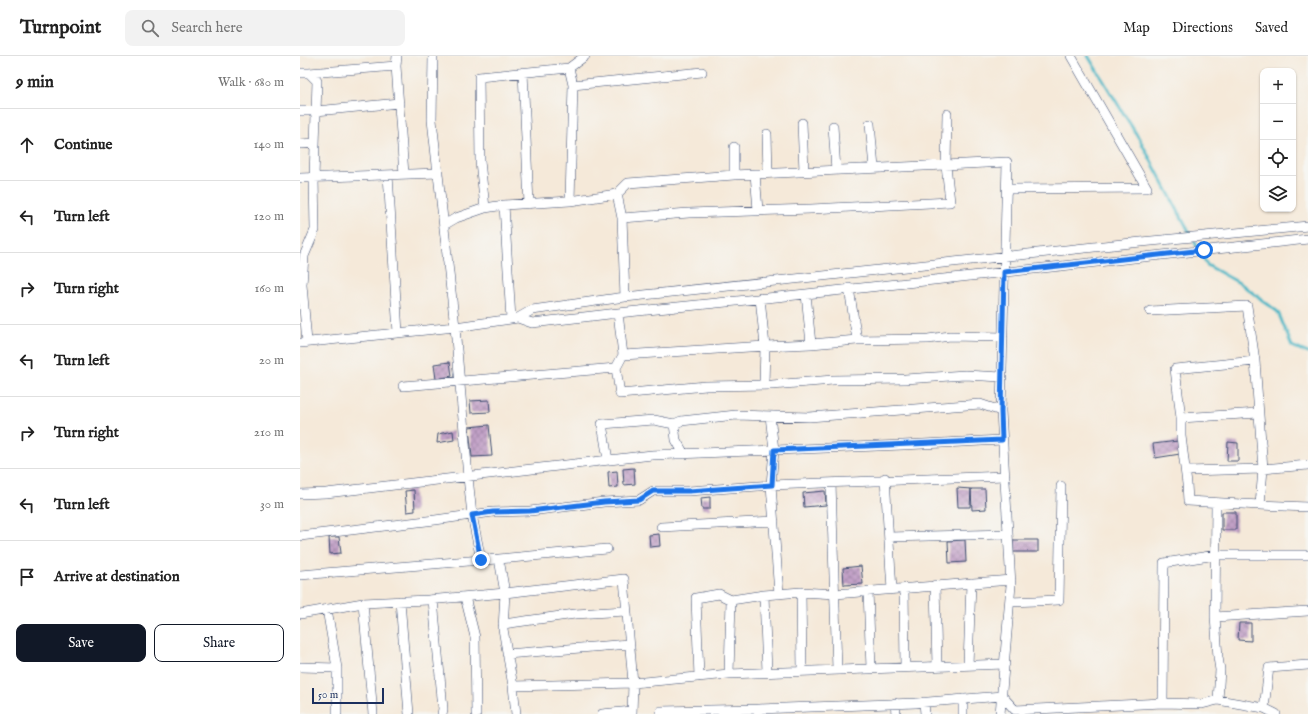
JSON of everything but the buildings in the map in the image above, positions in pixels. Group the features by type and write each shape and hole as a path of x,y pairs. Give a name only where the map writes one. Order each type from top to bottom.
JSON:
{"street":[{"path":"397,56 396,66 404,174"},
{"path":"433,56 432,120 455,327 472,515 481,560"},
{"path":"485,208 480,161 478,77 569,68 584,56"},
{"path":"1006,189 1146,188 1071,56"},
{"path":"304,73 396,66"},
{"path":"569,68 573,85 570,201"},
{"path":"523,72 529,204"},
{"path":"573,85 702,72"},
{"path":"304,73 317,81 314,178 315,230 304,256 301,285 304,343 455,327 514,319 532,310 625,298 1005,256 1308,226"},
{"path":"300,111 316,111 399,103"},
{"path":"622,218 689,213 950,202 946,165 947,114"},
{"path":"802,122 804,171"},
{"path":"870,124 874,168"},
{"path":"833,126 836,170"},
{"path":"767,134 768,173"},
{"path":"300,144 315,143"},
{"path":"734,147 734,175"},
{"path":"444,225 456,218 485,208 504,205 570,201 617,194 628,182 804,171 1007,162 1001,411 1011,580 1000,714"},
{"path":"300,178 438,173"},
{"path":"755,174 758,210"},
{"path":"388,175 398,333"},
{"path":"617,194 622,218 625,298"},
{"path":"504,205 514,319"},
{"path":"514,319 532,323 1308,239"},
{"path":"849,288 857,340"},
{"path":"806,294 811,344"},
{"path":"760,298 765,346 764,386"},
{"path":"1150,311 1247,306 1255,361 1263,469 1260,504"},
{"path":"618,313 623,355 616,368 620,394 706,386 764,386 833,380 906,379 965,375 1002,377"},
{"path":"623,355 857,340 928,339 950,336 1003,337"},
{"path":"1255,361 1175,368 1188,501 1308,507"},
{"path":"403,386 616,368"},
{"path":"608,460 602,424 654,420 674,424 681,421 736,415 809,417 980,404 1001,411"},
{"path":"1181,418 1258,413"},
{"path":"770,416 774,450 772,485 778,594"},
{"path":"674,424 676,440 684,454"},
{"path":"300,494 326,493 652,455 1002,440"},
{"path":"1186,472 1263,469 1308,465"},
{"path":"300,536 493,512 530,511 604,502 639,500 653,491 689,491 772,485 1004,476"},
{"path":"885,480 892,590"},
{"path":"831,483 837,669"},
{"path":"1010,602 1059,600 1061,486"},
{"path":"1216,503 1216,618 1220,670 1218,700"},
{"path":"661,527 774,522"},
{"path":"889,537 1008,534"},
{"path":"300,575 481,560 499,560 607,549"},
{"path":"1163,703 1164,563 1216,555 1308,555"},
{"path":"499,560 505,593 503,624 516,714"},
{"path":"300,614 363,603 433,600 624,579 633,683 632,713 602,714"},
{"path":"699,677 696,598 719,594 731,600 764,595 801,592 835,594 1011,580"},
{"path":"968,665 971,583"},
{"path":"935,585 937,666"},
{"path":"904,589 905,667"},
{"path":"868,591 871,668"},
{"path":"801,592 802,671"},
{"path":"764,595 767,672"},
{"path":"465,597 475,637 476,714"},
{"path":"433,600 443,709 442,714"},
{"path":"729,674 731,600"},
{"path":"400,601 409,714"},
{"path":"363,603 372,714"},
{"path":"327,609 337,668 337,714"},
{"path":"503,624 575,614 626,611"},
{"path":"1216,618 1308,611"},
{"path":"507,654 629,644"},
{"path":"512,686 633,683 767,672 1004,664"},
{"path":"1264,708 1269,668 1308,665"},
{"path":"300,667 337,668"},
{"path":"1002,696 1015,710 1163,703 1202,704 1218,700 1264,708 1276,714"},
{"path":"661,714 661,711 725,712 859,709 895,703 1002,696"},
{"path":"963,699 963,714"},
{"path":"924,702 925,714"},
{"path":"895,703 896,714"}],"waterway":[{"path":"1088,56 1140,140 1207,265 1241,284 1278,312 1292,346 1308,353"}],"route":[{"path":"481,560 472,515 493,512 530,511 604,502 639,500 653,491 689,491 772,485 774,450 903,446 1002,440 1001,411 1004,272 1204,250"}]}
